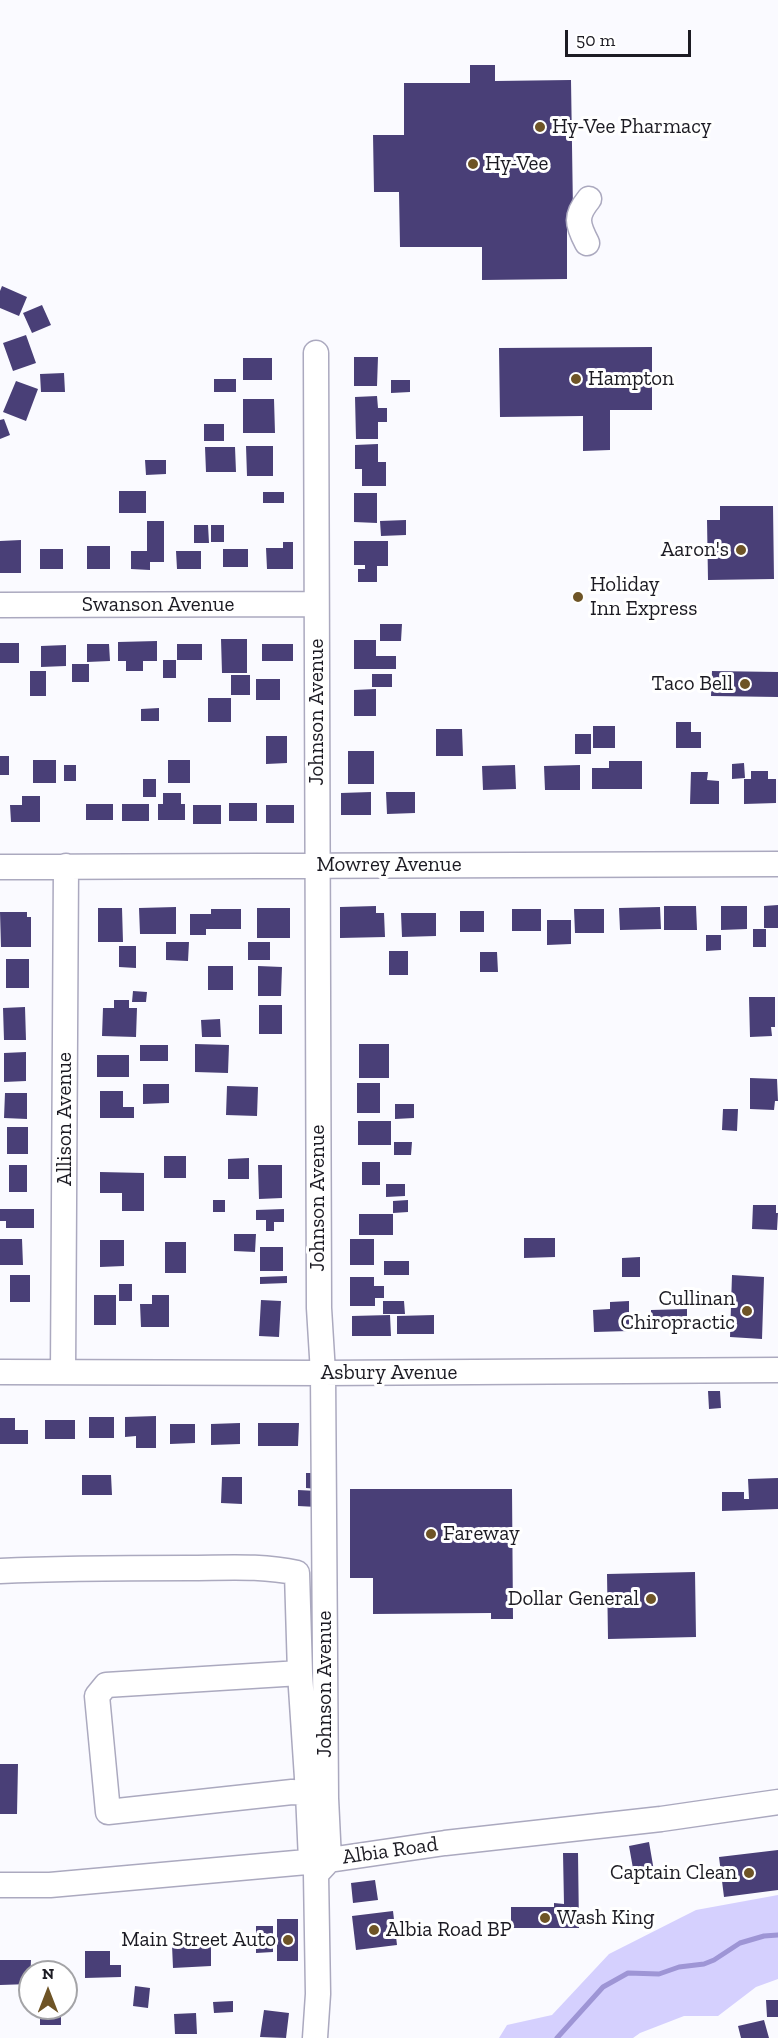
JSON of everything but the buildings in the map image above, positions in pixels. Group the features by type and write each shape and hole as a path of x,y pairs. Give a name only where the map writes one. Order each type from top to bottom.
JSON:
{"street":[{"path":"587,243 579,228 579,211 589,199"},
{"name":"Johnson Avenue","path":"315,353 319,1308 323,1374 326,1787 320,1861 316,1874 318,1994 315,2038"},
{"name":"Swanson Avenue","path":"0,605 316,604"},
{"name":"Mowrey Avenue","path":"0,867 778,864"},
{"name":"Allison Avenue","path":"63,1372 66,866"},
{"name":"Asbury Avenue","path":"0,1372 323,1374 778,1370"},
{"path":"0,1571 245,1567 274,1568 297,1573 300,1673 309,1793 320,1861"},
{"path":"300,1673 106,1685 97,1696 108,1812 292,1792 309,1793"},
{"name":"Albia Road","path":"0,1885 50,1885 320,1861 445,1843 665,1818 778,1802"}],"shaded area":[{"path":"778,1895 778,1979 756,1987 718,2016 684,2016 640,2033 633,2038 499,2038 507,2025 552,2015 609,1954 696,1910"}],"waterway":[{"path":"557,2038 603,1987 628,1973 659,1974 679,1967 704,1964 740,1943 764,1936 778,1935"}],"place":[{"name":"Hy-Vee Pharmacy","path":"540,127"},
{"name":"Hy-Vee","path":"473,164"},
{"name":"Hampton","path":"576,379"},
{"name":"Aaron's","path":"741,550"},
{"name":"Holiday Inn Express","path":"578,597"},
{"name":"Taco Bell","path":"745,684"},
{"name":"Cullinan Chiropractic","path":"747,1311"},
{"name":"Fareway","path":"431,1534"},
{"name":"Dollar General","path":"651,1599"},
{"name":"Captain Clean","path":"749,1873"},
{"name":"Wash King","path":"545,1918"},
{"name":"Albia Road BP","path":"374,1930"},
{"name":"Main Street Auto","path":"288,1940"}]}
